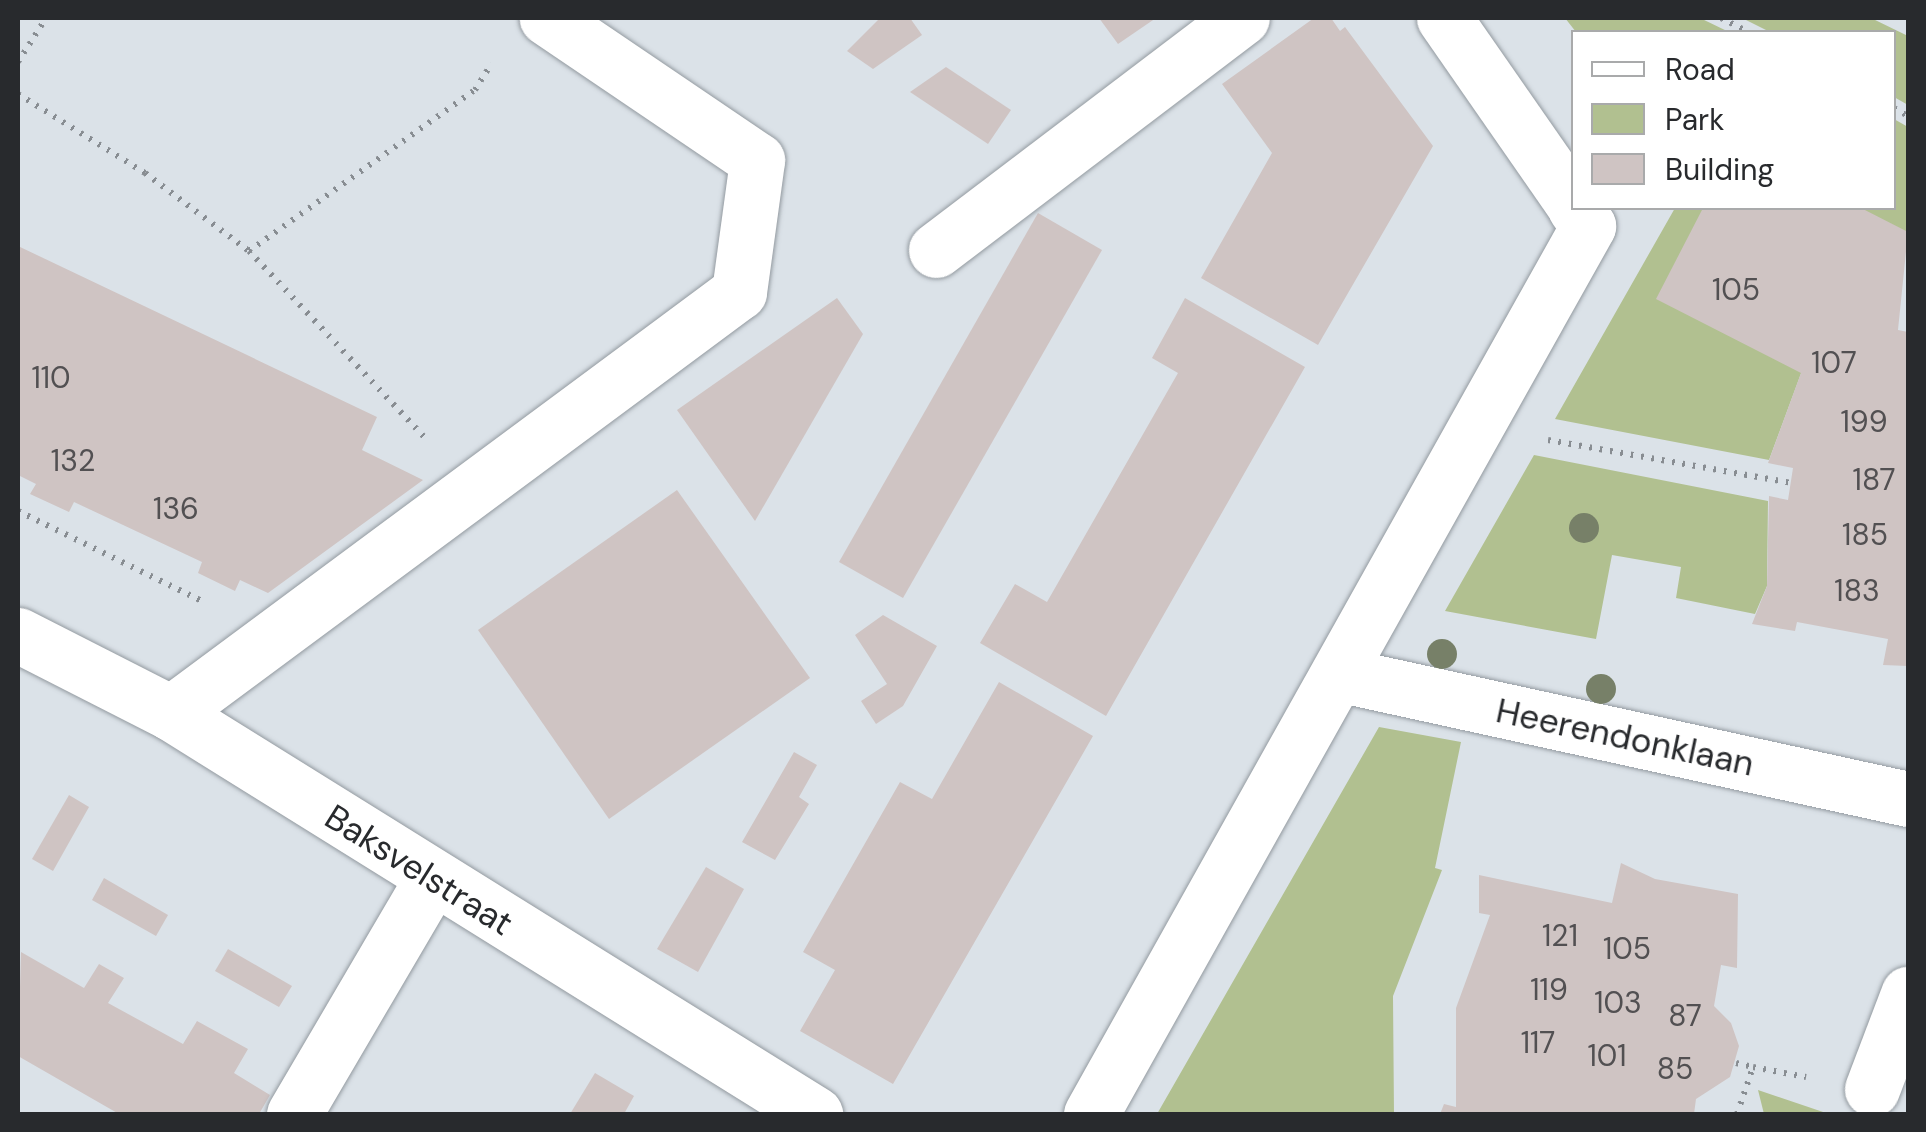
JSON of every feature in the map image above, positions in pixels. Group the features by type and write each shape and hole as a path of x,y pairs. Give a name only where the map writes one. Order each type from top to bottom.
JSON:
{"street":[{"path":"171,713 739,292 756,160 546,18"},
{"path":"936,250 1242,18"},
{"path":"1444,18 1571,202"},
{"path":"1091,1114 1342,676 1588,226 1577,210"},
{"name":"Baksvelstraat","path":"18,635 171,713 815,1114"},
{"name":"Heerendonklaan","path":"1342,676 1908,799"},
{"path":"294,1114 432,879"},
{"path":"1872,1090 1908,994"}],"path":[{"path":"18,62 46,18"},
{"path":"1721,18 1745,30"},
{"path":"249,252 475,90 502,47"},
{"path":"18,94 145,173 249,252 332,332 470,491"},
{"path":"1478,428 1791,483"},
{"path":"18,511 274,637"},
{"path":"1736,1063 1753,1067"}],"green space":[{"path":"1565,18 1700,18 1725,30 1574,30"},
{"path":"1742,18 1871,18 1896,30 1766,30"},
{"path":"1896,30 1908,36 1908,105 1896,98"},
{"path":"1896,120 1908,127 1906,249 1828,210 1896,210"},
{"path":"1674,210 1721,210 1674,301 1803,368 1769,460 1555,419"},
{"path":"1534,455 1768,501 1767,586 1755,614 1676,598 1681,567 1612,555 1596,639 1445,611"},
{"path":"1379,727 1461,742 1435,868 1442,870 1393,996 1394,1114 1157,1114"},
{"path":"1758,1090 1829,1114 1764,1114"}],"building":[{"path":"880,18 910,18 922,35 873,69 847,51"},
{"path":"1099,18 1156,18 1118,44"},
{"path":"1314,18 1331,18 1340,31 1345,27 1433,146 1318,345 1201,278 1272,153 1222,84"},
{"path":"946,67 1011,110 988,144 910,92"},
{"path":"1702,210 1865,210 1908,232 1898,330 1908,332 1908,666 1883,665 1888,639 1797,622 1795,631 1752,624 1767,586 1769,496 1788,500 1793,468 1768,463 1801,373 1656,299"},
{"path":"1038,213 1102,250 903,598 839,562"},
{"path":"18,246 377,417 362,450 423,480 268,593 240,580 235,591 198,573 202,562 74,502 69,512 30,494 36,484 18,475"},
{"path":"837,298 863,334 755,521 677,410"},
{"path":"1185,298 1305,367 1106,716 980,643 1015,584 1047,602 1178,373 1152,358"},
{"path":"677,490 810,678 609,819 478,630"},
{"path":"883,615 937,646 903,706 876,724 861,701 887,684 855,635"},
{"path":"999,682 1093,736 893,1084 800,1031 835,970 803,952 900,782 932,799"},
{"path":"794,752 817,765 799,797 809,804 775,860 742,842"},
{"path":"69,795 89,807 53,871 32,859"},
{"path":"1621,863 1655,879 1738,894 1737,968 1721,965 1714,1006 1731,1023 1739,1046 1730,1077 1696,1099 1694,1114 1440,1114 1444,1104 1456,1107 1456,1008 1490,915 1479,913 1479,875 1612,903"},
{"path":"706,867 744,889 698,972 657,949"},
{"path":"104,878 168,915 156,936 92,900"},
{"path":"228,949 292,986 279,1007 215,971"},
{"path":"21,952 84,988 99,964 124,978 108,1003 183,1044 197,1021 248,1049 234,1073 270,1095 259,1114 119,1114 18,1056"},
{"path":"595,1073 634,1096 624,1114 570,1114"}]}
